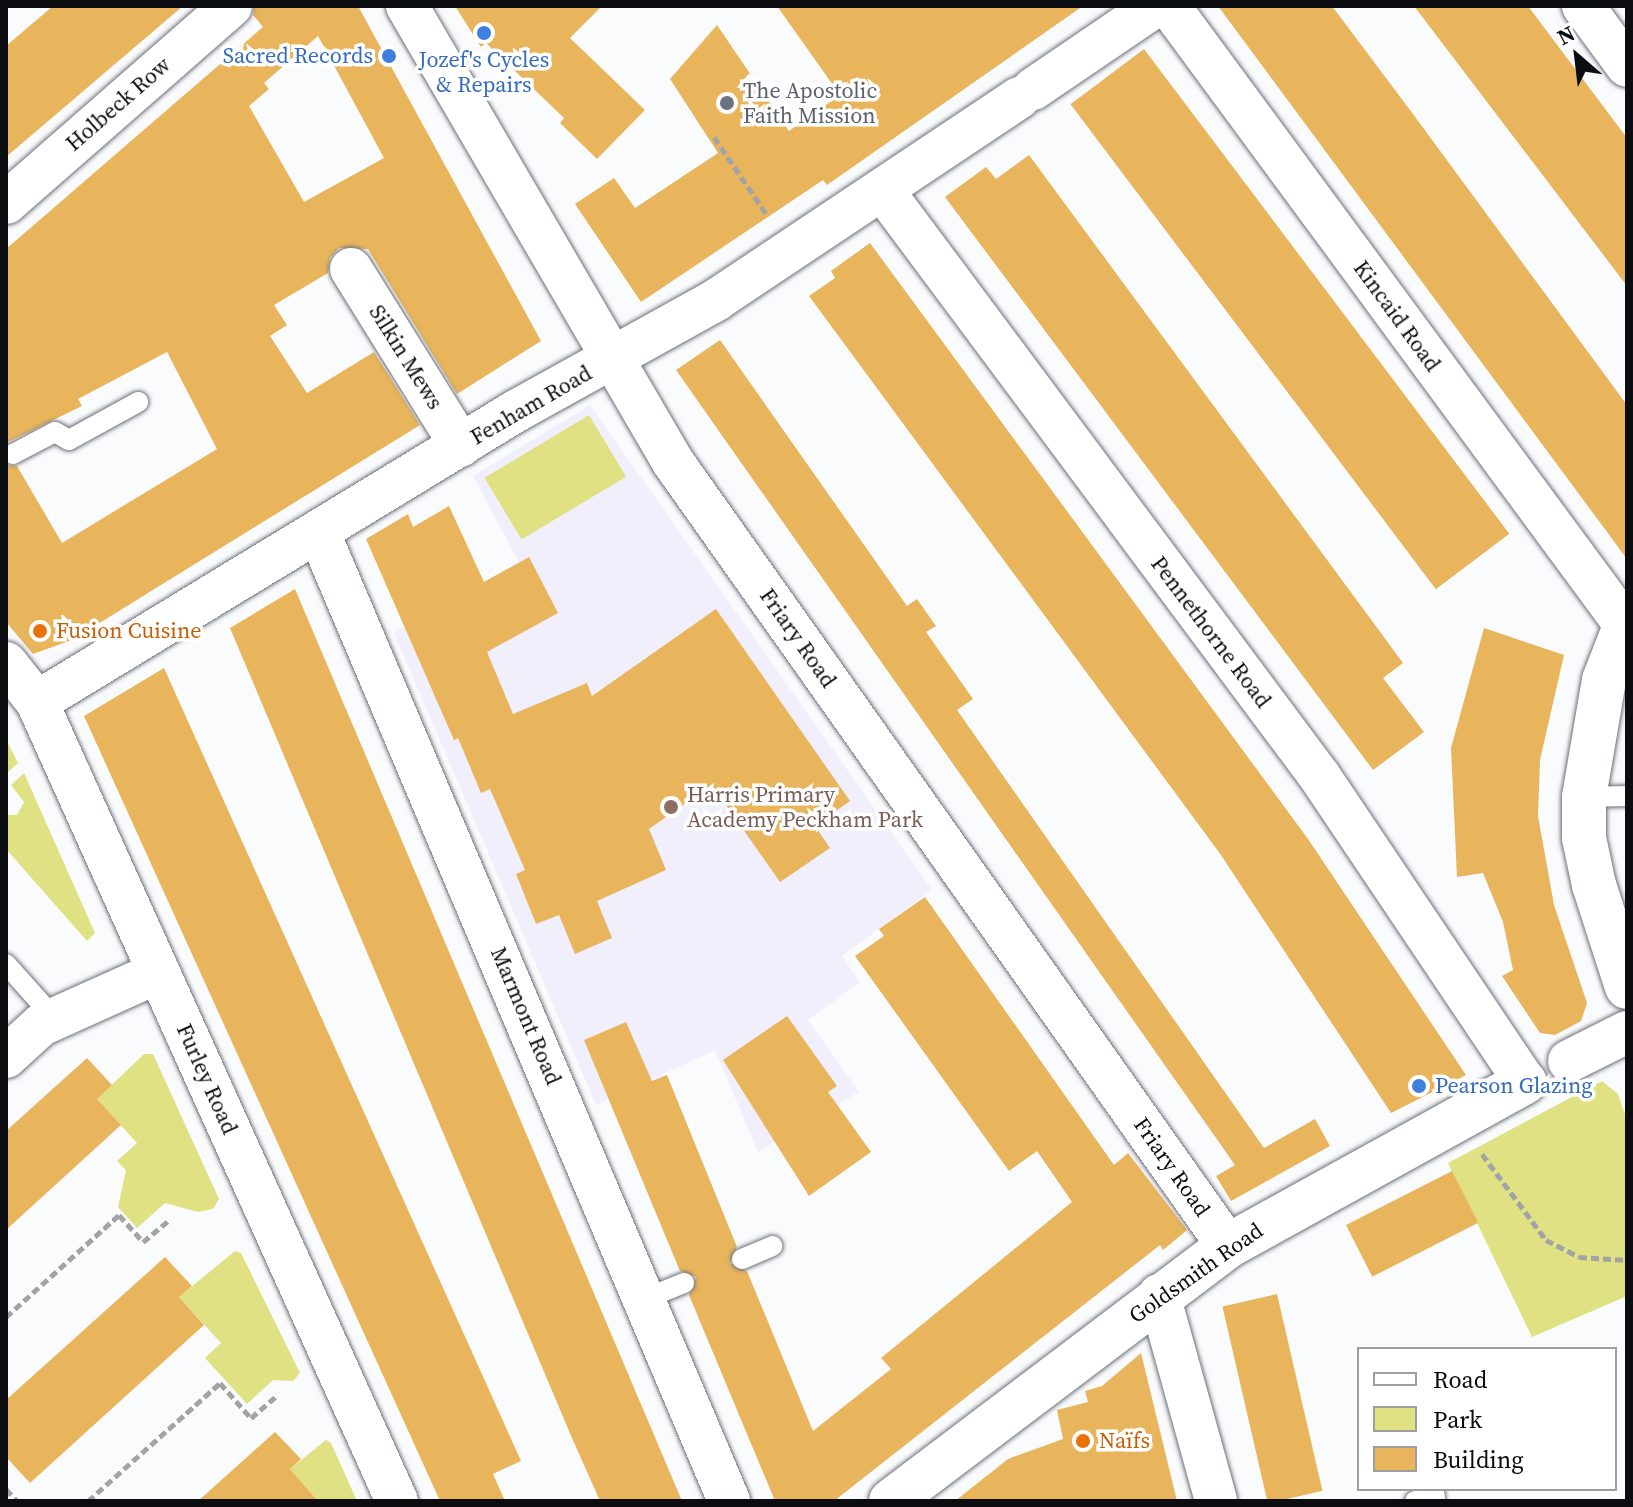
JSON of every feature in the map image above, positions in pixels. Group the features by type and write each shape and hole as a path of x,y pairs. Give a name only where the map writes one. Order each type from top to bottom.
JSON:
{"street":[{"name":"Holbeck Row","path":"6,203 231,6"},
{"name":"Friary Road","path":"407,6 610,361 673,462 1228,1246"},
{"name":"Fenham Road","path":"37,702 461,446 792,253 1155,6"},
{"name":"Kincaid Road","path":"1169,6 1626,623"},
{"path":"1583,6 1627,66"},
{"name":"Pennethorne Road","path":"884,192 1320,777 1525,1082"},
{"name":"Silkin Mews","path":"351,269 461,446"},
{"name":"Marmont Road","path":"319,533 666,1290 729,1501"},
{"path":"1626,623 1604,680 1584,797 1584,838 1594,885 1627,987"},
{"name":"Furley Road","path":"6,663 37,702 397,1501"},
{"path":"6,1057 55,1019 159,972"},
{"path":"1569,1061 1627,1032"},
{"name":"Goldsmith Road","path":"891,1501 1159,1295 1228,1246 1525,1082"},
{"path":"1159,1295 1216,1501"}],"lane":[{"path":"13,454 55,432 69,440 138,402"},
{"path":"1584,797 1627,796"},
{"path":"6,964 55,1019"},
{"path":"742,1259 772,1246"}],"path":[{"path":"714,137 792,253"},
{"path":"1462,1115 1495,1178 1527,1213 1535,1231 1579,1257 1627,1260"},
{"path":"6,1317 119,1215 143,1242 169,1220"},
{"path":"88,1501 220,1383 251,1418 277,1395"},
{"path":"6,1489 17,1501"}],"shaded area":[{"name":"Harris Primary Academy Peckham Park","path":"590,405 932,890 842,956 860,982 808,1020 859,1092 758,1152 715,1050 596,1105 394,633 519,562 473,476"}],"green space":[{"path":"589,415 626,477 522,540 484,478"},
{"path":"6,739 18,763 6,774"},
{"path":"24,773 95,933 87,941 6,849 6,815 17,815 24,802 11,785"},
{"path":"144,1054 153,1054 219,1199 213,1209 198,1212 165,1203 137,1228 118,1207 126,1170 117,1161 137,1143 97,1099"},
{"path":"1602,1081 1618,1094 1627,1120 1627,1296 1532,1337 1448,1163"},
{"path":"235,1251 241,1253 300,1373 293,1381 273,1380 247,1404 205,1358 221,1343 179,1297"},
{"path":"326,1440 331,1443 357,1501 318,1501 290,1469"}],"building":[{"path":"53,6 183,6 6,157 6,46"},
{"path":"254,6 358,6 541,341 457,394 368,249 339,248 330,258 328,273 274,305 287,325 270,336 307,393 374,352 420,425 72,640 33,654 6,622 6,465 17,466 62,543 217,449 167,352 78,399 82,406 6,443 6,249 263,27 253,15","holes":["318,36 384,158 304,202 249,106 269,89 264,83"]},
{"path":"455,6 602,6 570,38 645,110 597,159 560,123 564,118 486,43 481,47"},
{"path":"777,6 1083,6 827,185 823,180 641,302 575,204 614,178 635,208 718,153 670,79 717,25 789,131 840,95"},
{"path":"1218,6 1332,6 1410,110 1627,405 1627,559"},
{"path":"1414,6 1528,6 1627,138 1627,286"},
{"path":"1144,49 1509,534 1436,589 1071,104"},
{"path":"1029,155 1403,663 1383,678 1424,732 1373,770 945,197 986,167 996,179"},
{"path":"870,243 1308,839 1466,1075 1391,1113 1221,855 809,296 835,278 831,271"},
{"path":"720,340 907,606 917,599 936,626 926,632 973,699 957,710 1264,1148 1315,1119 1330,1146 1231,1201 1216,1176 1235,1165 676,370"},
{"path":"449,506 484,582 529,557 558,613 487,652 513,714 587,683 592,696 716,609 850,801 815,826 830,848 780,882 712,785 649,829 666,870 597,901 612,938 575,954 559,915 536,924 516,874 525,870 490,789 481,793 458,738 454,740 366,539 408,514 413,527"},
{"path":"295,589 682,1501 600,1501 572,1438 230,628"},
{"path":"1484,628 1564,655 1540,760 1538,816 1554,905 1587,1003 1581,1021 1555,1035 1540,1033 1502,976 1513,970 1503,922 1483,873 1457,877 1451,748"},
{"path":"164,668 521,1461 493,1474 505,1501 440,1501 84,716"},
{"path":"925,897 1114,1165 1128,1153 1187,1230 1163,1250 1160,1245 834,1501 775,1501 689,1295 696,1277 680,1271 584,1040 626,1022 652,1081 667,1075 737,1247 730,1263 747,1271 813,1431 891,1369 881,1358 1072,1202 1037,1151 1009,1171 855,956 884,936 879,929"},
{"path":"787,1016 837,1086 828,1092 871,1152 809,1196 723,1060"},
{"path":"87,1058 112,1085 97,1099 121,1125 6,1230 6,1131"},
{"path":"1452,1171 1478,1223 1372,1277 1346,1225"},
{"path":"165,1257 192,1286 179,1297 204,1325 30,1483 6,1457 6,1400"},
{"path":"1277,1294 1322,1491 1267,1501 1222,1307"},
{"path":"1141,1353 1177,1501 955,1501 1008,1459 1063,1439 1057,1410 1088,1402 1085,1391 1102,1386"},
{"path":"275,1432 301,1459 290,1469 318,1501 198,1501"}],"place":[{"name":"Jozef's Cycles & Repairs","path":"484,33"},
{"name":"Sacred Records","path":"389,56"},
{"name":"The Apostolic Faith Mission","path":"727,103"},
{"name":"Fusion Cuisine","path":"40,631"},
{"name":"Harris Primary Academy Peckham Park","path":"671,807"},
{"name":"Pearson Glazing","path":"1419,1086"},
{"name":"Naïfs","path":"1083,1441"}]}
